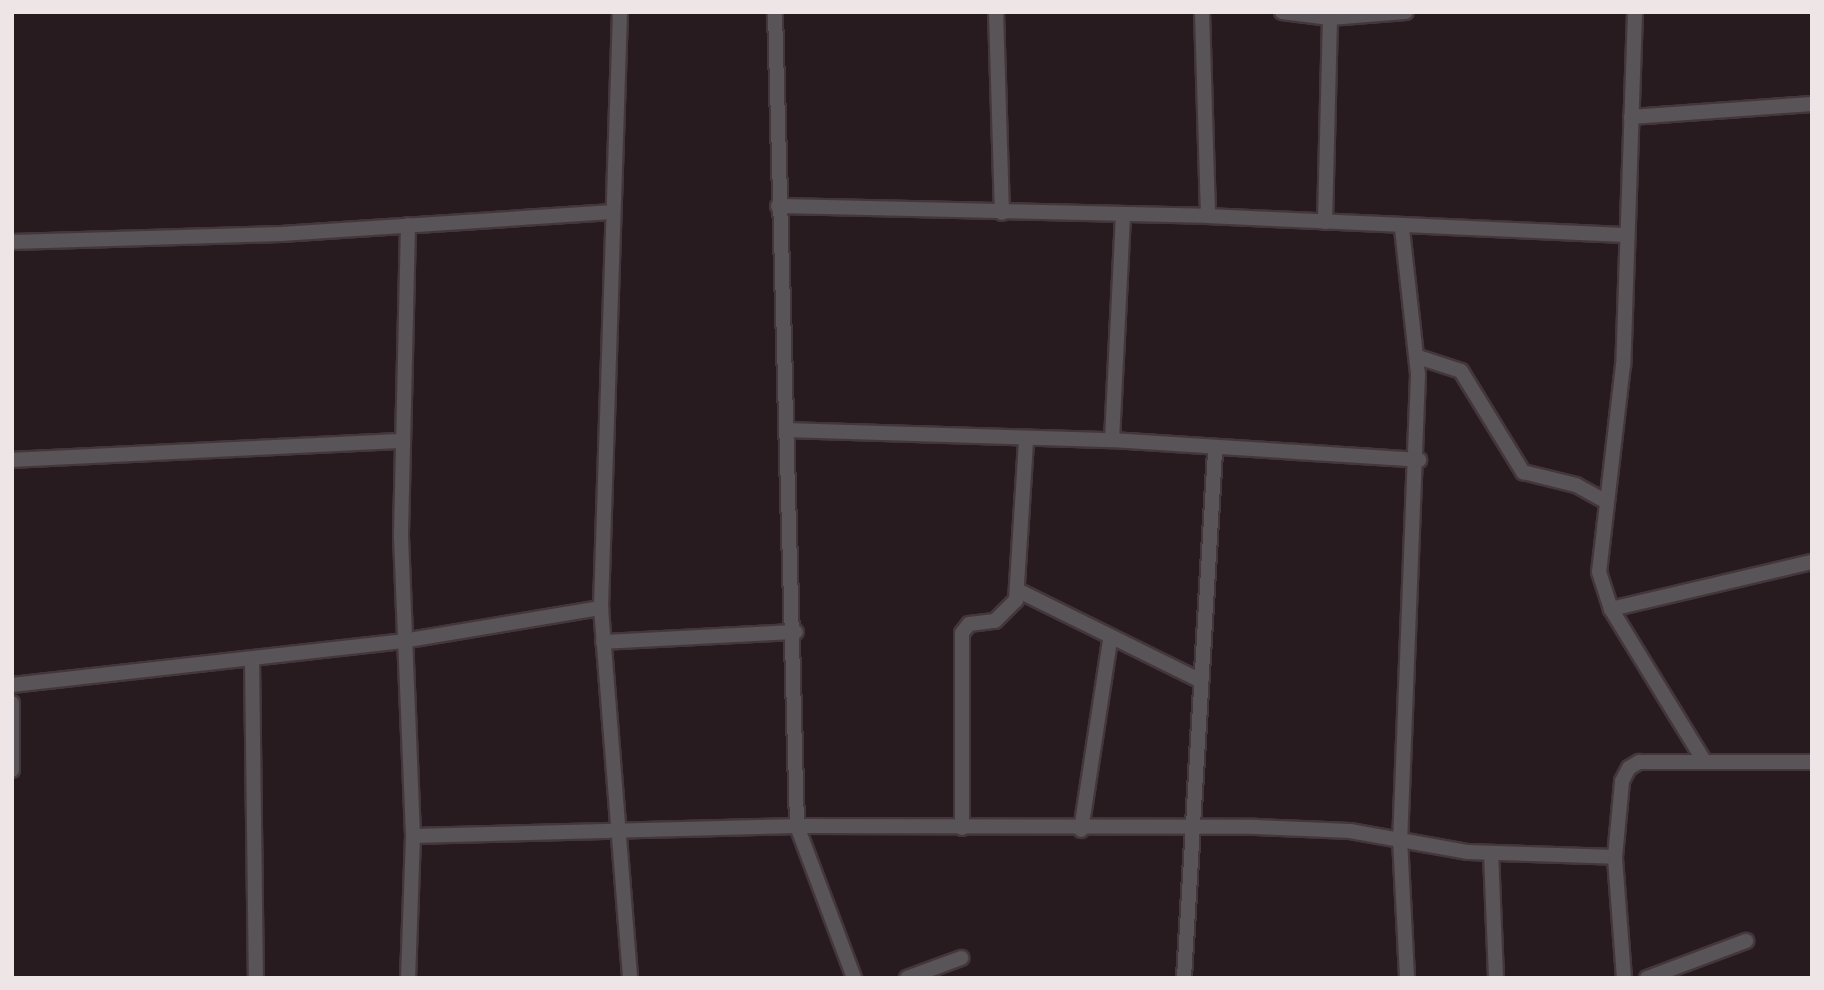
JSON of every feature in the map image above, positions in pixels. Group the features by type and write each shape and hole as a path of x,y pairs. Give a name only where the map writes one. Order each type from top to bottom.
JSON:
{"street":[{"path":"620,12 601,608 621,830 630,978"},
{"path":"775,12 778,206 796,632 797,826 854,978"},
{"path":"996,12 1002,213"},
{"path":"1202,12 1208,216"},
{"path":"1282,12 1330,18 1406,12"},
{"path":"1635,12 1623,235 1622,365 1599,572 1611,609 1704,761"},
{"path":"1325,222 1330,18"},
{"path":"1631,117 1812,104"},
{"path":"778,206 1122,218 1208,216 1402,229 1623,235"},
{"path":"12,242 408,225 612,212"},
{"path":"1112,440 1122,218"},
{"path":"408,225 402,441 403,641 413,836 408,978"},
{"path":"1402,229 1418,357 1419,460 1400,839 1407,978"},
{"path":"1418,357 1448,362 1470,380 1523,472 1576,485 1608,502"},
{"path":"786,430 1026,440 1112,440 1215,450 1419,460"},
{"path":"962,828 962,633 969,624 1000,617 1018,591 1026,440"},
{"path":"12,460 402,441"},
{"path":"1184,978 1215,450"},
{"path":"1611,609 1812,562"},
{"path":"1018,591 1110,641 1201,681"},
{"path":"12,685 403,641 601,608"},
{"path":"603,642 796,632"},
{"path":"1081,830 1110,641"},
{"path":"252,659 256,978"},
{"path":"12,703 12,770"},
{"path":"1624,978 1615,857 1622,781 1629,768 1639,762 1812,762"},
{"path":"413,836 797,826 1081,830 1324,829 1491,852 1615,857"},
{"path":"1491,852 1496,978"},
{"path":"1647,978 1745,941"},
{"path":"906,978 961,958"}]}
